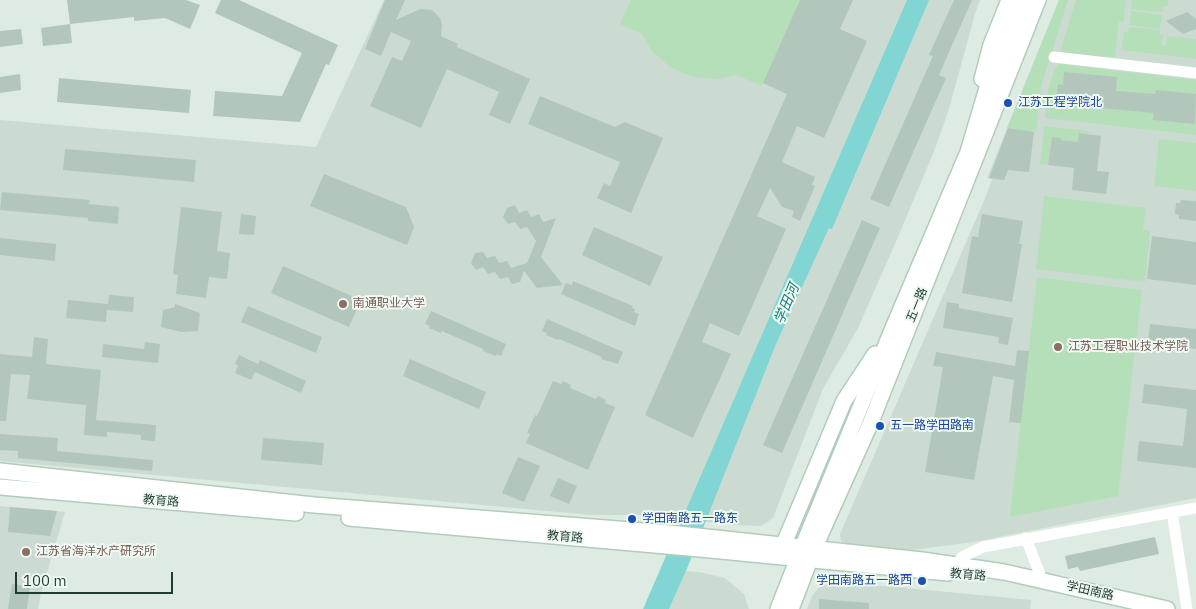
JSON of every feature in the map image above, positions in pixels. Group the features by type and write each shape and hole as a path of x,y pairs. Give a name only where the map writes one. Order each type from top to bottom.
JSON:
{"street":[{"path":"968,152 991,45 1009,0"},
{"name":"五一路","path":"791,609 806,554 894,323 968,152 987,88 1023,0"},
{"name":"五一路","path":"778,609 871,422 1038,0"},
{"path":"1054,57 1196,73"},
{"path":"783,546 844,401 894,323"},
{"name":"教育路","path":"0,471 313,510"},
{"name":"教育路","path":"0,487 313,510 703,543 806,554 951,574 1042,580"},
{"name":"教育路","path":"956,565 962,557 983,547 1196,508"},
{"path":"1172,512 1187,609"},
{"path":"1026,538 1042,580"},
{"name":"教育路","path":"703,543 783,546 806,554 922,560 1042,580"},
{"name":"学田南路","path":"1042,580 1167,609"}],"shaded area":[{"name":"南通职业大学","path":"384,0 980,0 949,109 935,149 858,328 823,389 773,518 761,526 646,515 591,515 0,461 0,120 316,147"},
{"name":"江苏工程职业技术学院","path":"1059,0 1196,0 1196,498 974,542 912,550 851,546 841,541 840,534 986,196 992,179 987,178"},
{"name":"江苏省海洋水产研究所","path":"0,506 65,512 38,609 0,609"},
{"path":"686,571 725,578 744,594 749,609 669,609"},
{"path":"834,583 1031,600 1030,609 807,609 812,596 820,586"}],"green space":[{"path":"631,0 800,0 762,86 736,75 718,79 693,77 670,67 651,50 642,34 620,24"},
{"path":"1059,0 1068,0 1041,87 1036,132 1007,128"},
{"path":"1076,0 1126,0 1124,21 1119,21 1115,58 1060,52"},
{"path":"1132,0 1168,0 1168,6 1163,6 1162,12 1131,9"},
{"path":"1131,11 1162,15 1160,29 1129,25"},
{"path":"1129,27 1160,30 1160,35 1163,35 1162,46 1166,46 1167,36 1196,39 1196,59 1121,50 1124,31 1128,32"},
{"path":"1059,64 1196,80 1196,135 1045,118 1048,90 1055,68"},
{"path":"1044,126 1089,131 1088,134 1079,134 1078,142 1052,137 1048,165 1040,164"},
{"path":"1159,139 1196,143 1196,191 1154,186"},
{"path":"1044,196 1146,208 1143,230 1150,231 1145,282 1036,269"},
{"path":"1037,277 1142,290 1118,496 1010,517"}],"water":[{"name":"学田河","path":"907,0 929,0 832,229 829,228 776,344 686,571 669,609 643,609"}],"building":[{"path":"67,0 186,0 200,5 190,29 165,18 134,21 134,17 70,24"},
{"path":"221,0 239,0 338,45 329,65 326,64 300,122 213,116 215,91 282,96 302,53 215,13"},
{"path":"385,0 405,0 396,20 420,9 432,10 440,18 442,24 441,36 458,44 457,47 530,79 510,124 489,115 499,92 447,69 421,128 370,106 392,57 402,61 411,41 391,32 381,56 365,49"},
{"path":"800,0 853,0 840,29 867,41 824,138 797,126 782,162 815,177 812,185 815,186 800,221 792,217 794,211 782,207 770,188 757,216 786,229 739,336 710,323 702,342 731,354 693,438 645,415 787,94 763,83"},
{"path":"954,0 972,0 939,75 946,78 889,207 870,199 933,56 929,55"},
{"path":"1187,12 1196,19 1196,29 1183,34 1166,21"},
{"path":"70,24 72,43 43,46 41,28"},
{"path":"21,29 23,44 0,47 0,31"},
{"path":"1064,72 1117,77 1116,91 1155,94 1156,90 1196,94 1195,124 1153,120 1154,113 1100,108 1100,104 1056,100 1058,84 1063,85"},
{"path":"20,74 21,90 0,93 0,77"},
{"path":"59,78 191,90 189,113 57,102"},
{"path":"540,96 615,127 625,122 663,138 631,213 597,198 604,183 610,186 620,162 528,124"},
{"path":"1008,128 1034,132 1029,172 1008,170 1004,180 989,178"},
{"path":"1079,133 1101,136 1097,171 1109,172 1106,194 1072,190 1074,168 1048,165 1052,137 1078,142"},
{"path":"65,149 196,160 194,182 63,170"},
{"path":"324,174 406,207 414,227 407,245 310,206"},
{"path":"2,192 90,200 89,204 119,207 118,224 88,221 88,218 0,210"},
{"path":"1181,200 1196,201 1196,221 1179,219 1179,215 1175,214 1176,203 1180,203"},
{"path":"515,205 519,213 527,210 531,217 539,214 543,222 556,218 541,257 563,285 537,288 524,271 520,282 512,284 508,277 500,279 495,272 488,274 483,267 476,270 471,263 475,253 483,252 487,258 495,256 499,263 507,261 511,268 527,263 536,241 527,227 520,229 515,222 508,224 503,217 507,208"},
{"path":"181,207 222,212 217,251 230,253 227,279 209,277 206,298 176,294 178,275 173,274"},
{"path":"241,214 256,216 254,235 239,234"},
{"path":"982,214 1023,221 1019,244 1022,244 1012,302 962,293 972,236 978,237"},
{"path":"862,220 880,228 782,453 763,445"},
{"path":"594,227 663,257 650,286 582,255"},
{"path":"1152,236 1196,242 1196,285 1147,279"},
{"path":"0,238 56,244 55,261 0,255"},
{"path":"283,266 361,300 349,327 271,293"},
{"path":"573,281 633,306 634,312 639,314 635,326 561,294 566,283 572,285"},
{"path":"109,295 134,297 133,312 107,310 106,322 66,318 68,300 108,304"},
{"path":"947,302 959,304 959,308 1013,318 1008,345 998,343 999,337 943,328"},
{"path":"175,304 200,313 198,331 181,332 161,327 163,310 175,307"},
{"path":"248,306 322,337 316,353 241,322"},
{"path":"431,311 506,344 501,356 483,351 483,349 442,331 441,333 429,328 430,326 425,324"},
{"path":"547,319 623,352 618,364 601,359 602,357 546,335 547,333 542,331"},
{"path":"1150,324 1196,329 1196,349 1148,344"},
{"path":"34,337 48,339 46,364 101,370 96,420 156,425 155,441 141,440 141,435 107,432 107,437 84,435 86,405 27,399 30,375 11,374 6,421 0,421 0,354 32,357"},
{"path":"145,342 160,344 158,363 102,357 103,344 144,349"},
{"path":"1017,350 1029,351 1021,423 1009,422 1014,380 993,376 974,480 925,472 943,367 933,366 936,352 1015,366"},
{"path":"239,355 258,364 260,360 306,381 301,393 255,372 251,380 235,373 238,365 235,364"},
{"path":"410,359 486,392 479,409 403,376"},
{"path":"553,381 561,384 563,381 571,385 570,388 596,399 598,396 606,400 605,403 615,407 588,470 526,443 530,434 527,433"},
{"path":"1144,384 1196,390 1196,468 1137,461 1139,441 1183,446 1187,409 1142,403"},
{"path":"0,434 58,438 57,451 153,460 152,471 18,458 18,451 0,450"},
{"path":"263,438 324,443 322,465 261,460"},
{"path":"518,457 540,466 524,502 502,493"},
{"path":"558,478 577,486 569,504 550,496"},
{"path":"10,507 57,511 50,536 8,532"},
{"path":"1155,537 1159,554 1080,571 1078,567 1068,569 1065,556"},
{"path":"12,584 30,587 27,609 8,609"},
{"path":"819,599 869,603 869,609 819,609"}],"place":[{"name":"江苏工程学院北","path":"1008,103"},
{"name":"南通职业大学","path":"343,304"},
{"name":"江苏工程职业技术学院","path":"1058,347"},
{"name":"五一路学田路南","path":"880,426"},
{"name":"学田南路五一路东","path":"632,519"},
{"name":"江苏省海洋水产研究所","path":"26,552"},
{"name":"学田南路五一路西","path":"922,581"}]}
